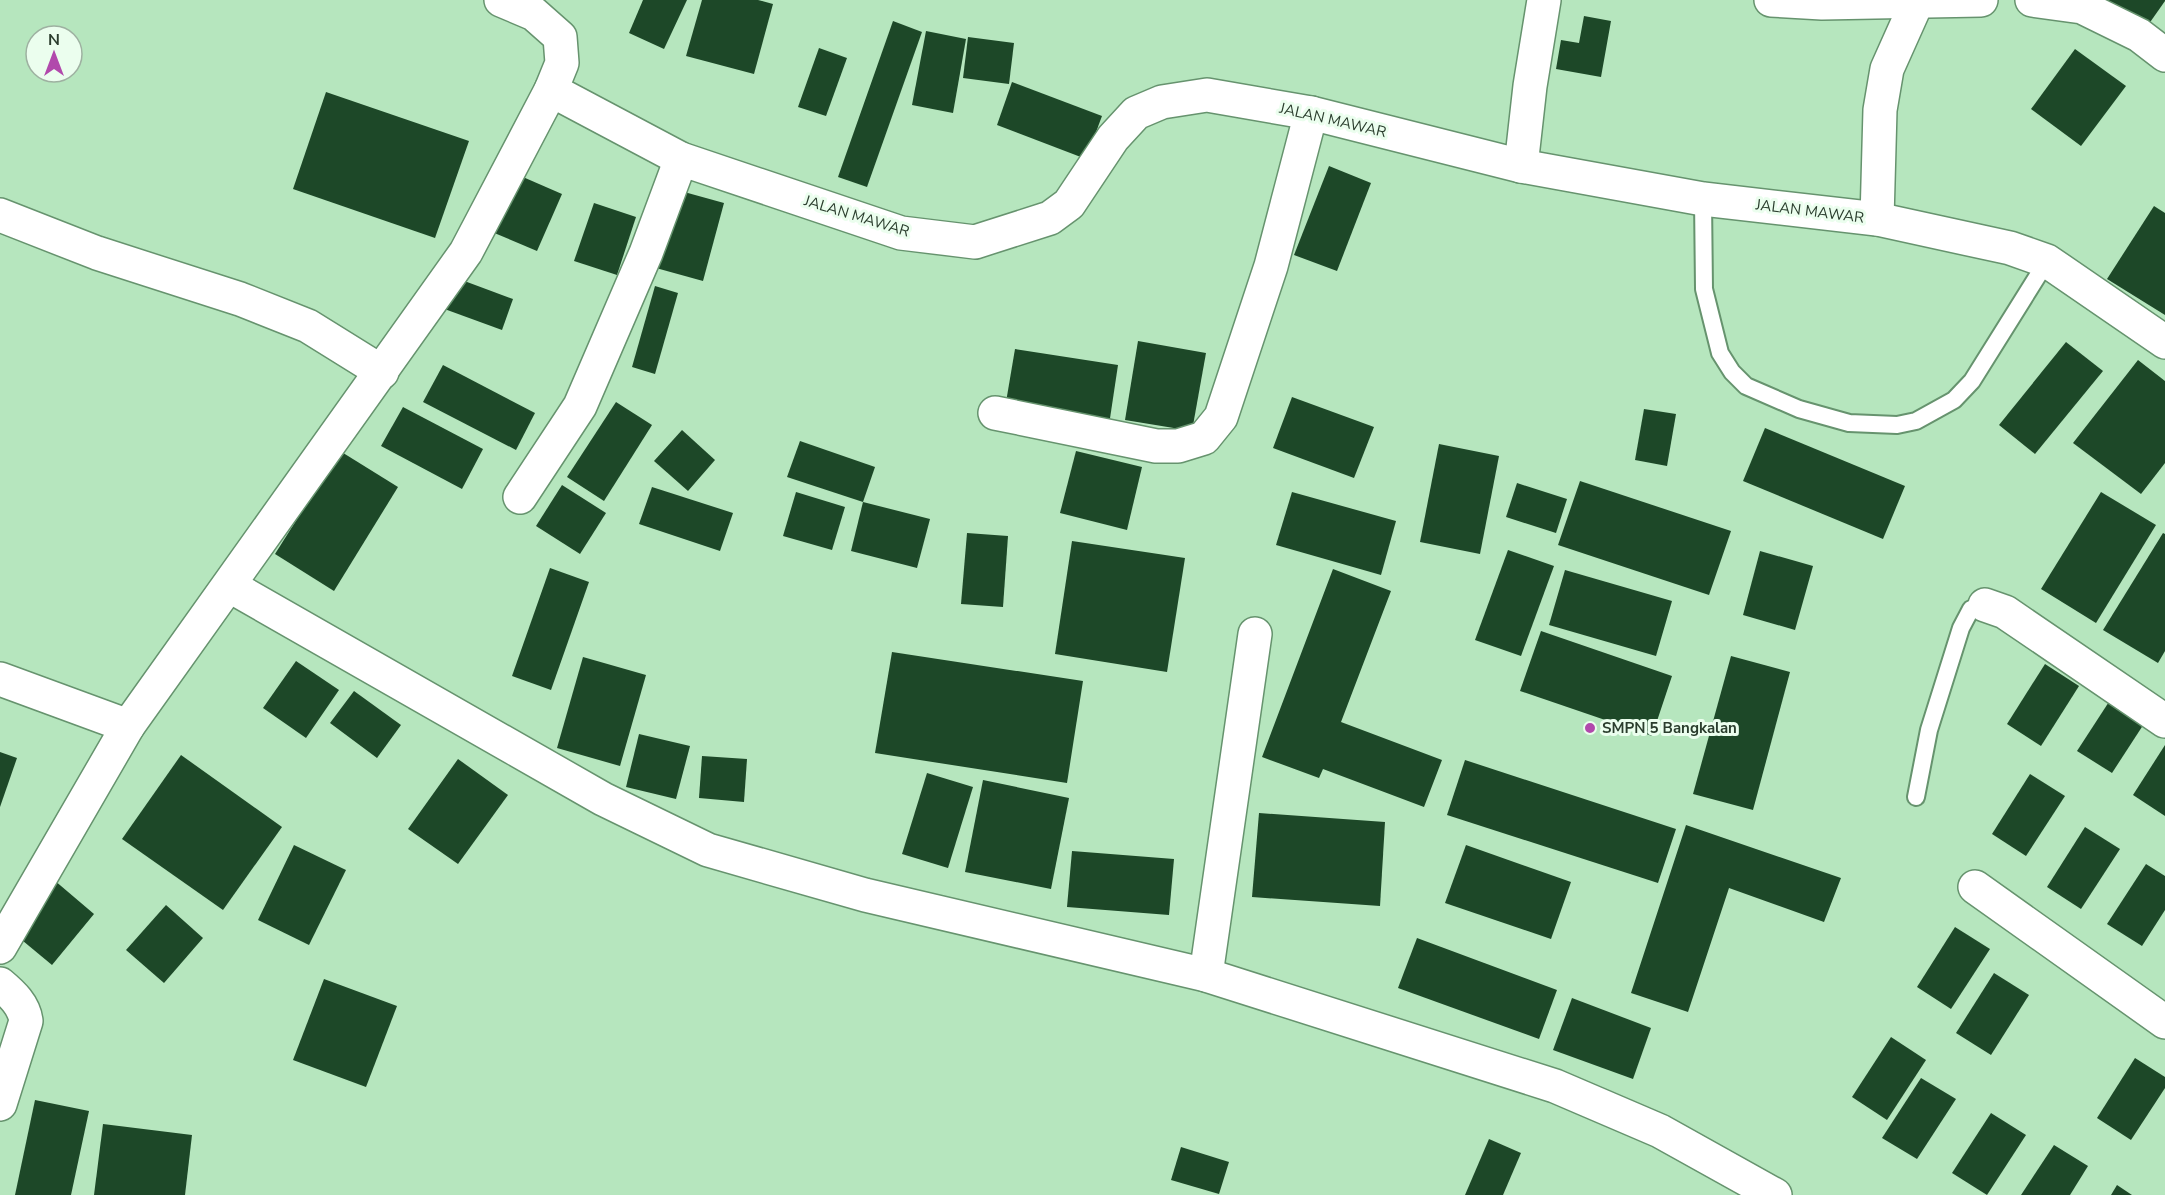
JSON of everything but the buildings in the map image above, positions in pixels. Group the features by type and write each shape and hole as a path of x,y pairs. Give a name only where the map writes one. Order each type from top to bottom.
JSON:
{"street":[{"path":"0,947 128,726 466,252 551,90 562,63 560,37 534,14 501,0"},
{"path":"1521,166 1530,86 1544,0"},
{"path":"1782,0 1917,2 1981,0"},
{"path":"2032,0 2082,7 2139,35 2165,55"},
{"path":"1877,219 1880,110 1887,69 1917,2"},
{"name":"JALAN MAWAR","path":"551,90 681,159 901,233 975,242 1050,218 1069,204 1113,138 1136,113 1162,102 1207,95 1311,113 1521,166 1703,199 1877,219 2010,248 2047,261 2165,342"},
{"path":"995,412 1156,446 1178,446 1204,438 1221,417 1271,266 1311,113"},
{"path":"520,497 580,406 646,253 681,159"},
{"path":"0,214 98,253 240,299 308,326 382,372"},
{"path":"230,586 603,799 708,850 865,895 1206,975 1555,1086 1660,1131 1775,1195"},
{"path":"1985,605 2005,612 2165,721"},
{"path":"1206,975 1255,634"},
{"path":"0,679 128,726"},
{"path":"1975,887 2165,1022"},
{"path":"0,984 23,1009 26,1025 0,1104"}],"lane":[{"path":"1703,199 1704,289 1720,353 1732,372 1746,386 1799,409 1849,423 1897,425 1916,421 1954,400 1972,381 2047,261"},
{"path":"1916,797 1929,730 1961,628 1971,609 1985,605"}],"place":[{"name":"SMPN 5 Bangkalan","path":"1590,728"}]}
